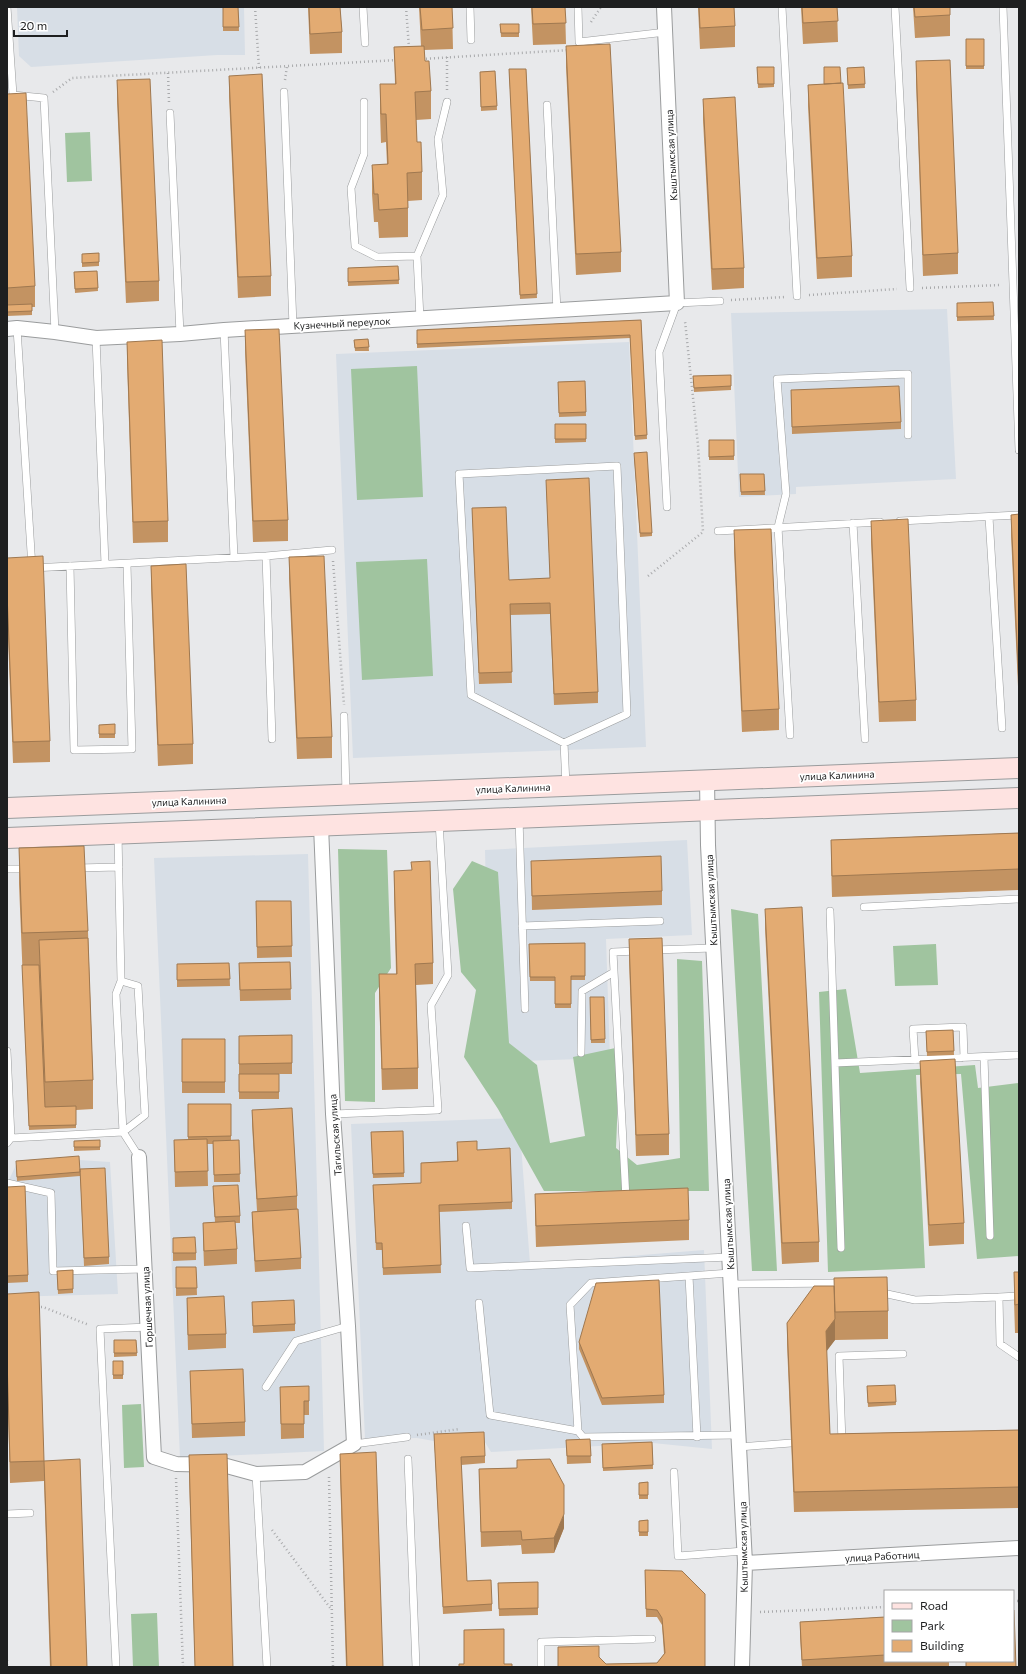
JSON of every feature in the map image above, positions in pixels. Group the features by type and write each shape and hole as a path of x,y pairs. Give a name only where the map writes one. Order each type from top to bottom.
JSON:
{"main road":[{"name":"улица Калинина","path":"7,808 1019,768"},
{"path":"7,838 1019,798"}],"street":[{"name":"Кыштымская улица","path":"664,7 680,303"},
{"name":"Кузнечный переулок","path":"12,328 96,338 680,303"},
{"name":"Кыштымская улица","path":"707,780 713,948 730,1257 744,1557 742,1667"},
{"name":"Тагильская улица","path":"321,826 333,1114 348,1326 354,1444"},
{"name":"Горшечная улица","path":"139,1156 149,1327 154,1457 176,1464"},
{"path":"176,1464 224,1465 256,1474 305,1472 354,1444"},
{"name":"улица Работниц","path":"744,1557 1019,1548"}],"lane":[{"path":"7,7 13,95 44,98 54,332"},
{"path":"363,7 365,42"},
{"path":"470,7 471,40"},
{"path":"578,7 579,42 666,32"},
{"path":"782,7 797,296"},
{"path":"895,7 910,288"},
{"path":"1003,7 1019,450"},
{"path":"284,92 293,326"},
{"path":"364,102 364,154 351,188 355,246 377,257 417,256"},
{"path":"420,319 417,256 443,195 438,139 447,102"},
{"path":"547,105 557,311"},
{"path":"170,113 180,334"},
{"path":"667,507 658,352 680,303 720,301"},
{"path":"12,328 32,568 234,558 332,550"},
{"path":"224,330 234,558"},
{"path":"96,338 105,564"},
{"path":"790,735 778,527 786,494 777,379 908,374 908,435"},
{"path":"617,466 627,714 564,743 471,695 459,474 617,466"},
{"path":"893,521 1019,515"},
{"path":"989,517 1002,728"},
{"path":"718,531 885,522"},
{"path":"853,523 865,739"},
{"path":"266,556 272,739"},
{"path":"70,566 74,750 132,749 127,564"},
{"path":"344,716 346,794"},
{"path":"564,743 566,786"},
{"path":"518,818 525,1009"},
{"path":"333,1114 438,1110 431,1005 448,975 439,821"},
{"path":"118,834 121,981 116,994 123,1132 139,1156"},
{"path":"67,868 119,867"},
{"path":"7,870 37,869"},
{"path":"864,907 1019,899"},
{"path":"830,911 841,1248"},
{"path":"522,926 660,921"},
{"path":"619,1199 630,1199 613,952 713,948"},
{"path":"581,1053 582,991 614,972"},
{"path":"7,1051 9,1140 123,1132 145,1115 138,986 121,981"},
{"path":"915,1060 913,1029 963,1027 964,1058"},
{"path":"835,1063 1019,1055"},
{"path":"984,1057 990,1236"},
{"path":"7,1183 51,1193 53,1271 145,1269"},
{"path":"466,1226 470,1268 730,1257"},
{"path":"689,1276 697,1437"},
{"path":"791,1443 739,1441 697,1437 583,1438 578,1431 570,1306 591,1283 689,1276 842,1283 849,1285"},
{"path":"871,1290 915,1300 999,1298 1019,1296"},
{"path":"999,1298 1000,1344 1019,1357"},
{"path":"479,1303 490,1415 578,1431"},
{"path":"266,1387 296,1341 348,1326"},
{"path":"116,1667 100,1329 149,1327"},
{"path":"842,1444 839,1356 903,1354"},
{"path":"354,1444 407,1437"},
{"path":"408,1460 416,1667"},
{"path":"674,1472 678,1556 744,1557"},
{"path":"256,1474 267,1667"},
{"path":"7,1514 30,1513"},
{"path":"541,1667 541,1642 652,1639"}],"path":[{"path":"255,7 259,68"},
{"path":"406,7 409,52"},
{"path":"417,59 567,52 579,42 601,7"},
{"path":"447,57 447,102"},
{"path":"44,98 72,78 403,60"},
{"path":"168,73 170,113"},
{"path":"720,301 910,288 1012,285"},
{"path":"648,576 703,532 698,445 680,303"},
{"path":"332,550 344,716"},
{"path":"36,1307 43,1307 100,1329"},
{"path":"407,1437 460,1429"},
{"path":"328,1458 333,1667"},
{"path":"176,1464 183,1667"},
{"path":"258,1512 332,1610"},
{"path":"743,1613 884,1607"},
{"path":"7,1660 7,1667"}],"shaded area":[{"path":"17,7 244,7 245,55 217,55 31,67 19,56"},
{"path":"947,309 956,479 796,487 796,494 739,497 731,313"},
{"path":"629,342 646,747 353,758 336,354"},
{"path":"687,840 692,935 606,939 610,1058 490,1062 485,850"},
{"path":"308,854 324,1451 180,1458 154,858"},
{"path":"519,1118 530,1264 704,1250 712,1449 653,1443 491,1452 483,1439 434,1441 417,1438 365,1439 351,1124"},
{"path":"79,1160 110,1162 118,1294 7,1297 7,1184 16,1165"}],"green space":[{"path":"90,132 92,181 67,182 65,133"},
{"path":"417,366 423,497 357,500 351,369"},
{"path":"427,559 433,676 362,680 356,562"},
{"path":"338,849 387,850 391,968 375,993 375,1102 345,1101"},
{"path":"472,861 498,872 509,1043 537,1065 550,1143 585,1136 573,1057 620,1047 616,1148 637,1165 680,1158 677,959 702,961 709,1191 544,1191 498,1109 464,1057 476,990 461,972 453,889"},
{"path":"731,909 758,914 777,1271 752,1271"},
{"path":"936,944 938,985 895,986 893,946"},
{"path":"846,989 860,1073 975,1065 978,1088 1019,1083 1019,1256 977,1259 961,1074 916,1075 925,1268 828,1272 819,992"},
{"path":"141,1404 144,1467 124,1468 122,1405"},
{"path":"157,1613 159,1667 133,1667 131,1614"}],"building":[{"path":"223,7 238,7 239,27 223,27"},
{"path":"309,7 340,7 342,32 310,34"},
{"path":"420,7 452,7 453,28 422,30"},
{"path":"532,7 565,7 566,23 533,24"},
{"path":"699,7 734,7 735,26 700,28"},
{"path":"802,7 837,7 838,21 803,23"},
{"path":"914,7 950,7 950,15 915,17"},
{"path":"500,24 519,24 519,33 501,33"},
{"path":"966,39 984,39 984,66 966,66"},
{"path":"610,44 621,252 576,254 566,46"},
{"path":"424,46 425,61 429,61 431,91 415,92 417,142 421,142 422,172 407,173 408,208 379,210 378,194 374,194 372,165 388,164 386,114 381,114 380,84 396,84 394,47"},
{"path":"950,60 958,253 923,255 916,61"},
{"path":"757,67 774,67 774,84 758,84"},
{"path":"824,67 840,67 841,83 824,84"},
{"path":"864,67 865,84 848,85 847,68"},
{"path":"509,69 526,69 537,294 520,295"},
{"path":"495,71 497,106 481,107 480,72"},
{"path":"262,74 271,276 238,277 229,76"},
{"path":"150,79 159,281 126,282 117,80"},
{"path":"843,83 852,256 817,258 808,85"},
{"path":"26,93 35,286 7,288 7,94"},
{"path":"735,97 744,268 712,269 703,99"},
{"path":"99,253 99,262 82,263 82,254"},
{"path":"398,266 399,280 348,282 348,268"},
{"path":"97,271 98,288 75,289 74,272"},
{"path":"993,302 994,316 957,317 957,303"},
{"path":"32,304 32,311 7,312 7,305"},
{"path":"641,320 647,435 635,436 630,335 417,344 417,330"},
{"path":"279,329 288,520 253,521 245,330"},
{"path":"368,339 369,347 355,348 354,340"},
{"path":"162,340 168,521 133,522 127,342"},
{"path":"731,375 731,386 694,388 693,376"},
{"path":"585,381 586,412 559,413 558,382"},
{"path":"899,386 901,422 792,427 791,390"},
{"path":"555,424 586,424 586,439 555,439"},
{"path":"709,440 734,440 734,456 709,457"},
{"path":"647,452 652,533 640,533 634,453"},
{"path":"740,474 764,474 765,491 741,492"},
{"path":"589,478 598,692 554,694 550,603 510,604 512,672 479,673 472,508 506,507 509,580 550,578 546,480"},
{"path":"1019,514 1019,687 1011,515"},
{"path":"908,519 916,700 879,702 871,521"},
{"path":"771,529 779,709 742,711 734,530"},
{"path":"43,556 50,741 13,742 7,558"},
{"path":"324,556 332,737 297,738 289,557"},
{"path":"186,564 193,744 158,745 151,566"},
{"path":"115,724 115,734 99,734 99,725"},
{"path":"1019,833 1019,869 832,876 831,840"},
{"path":"84,846 88,931 22,933 19,848"},
{"path":"661,856 662,891 532,896 531,861"},
{"path":"430,861 433,963 415,964 418,1068 382,1069 379,974 397,974 394,871 412,870 411,862"},
{"path":"256,901 291,901 292,946 257,947"},
{"path":"802,907 819,1242 782,1243 765,909"},
{"path":"88,938 93,1080 45,1082 39,940"},
{"path":"662,938 669,1134 636,1135 629,939"},
{"path":"585,943 585,976 571,976 571,1004 555,1004 555,977 530,977 529,944"},
{"path":"290,962 291,989 240,990 239,963"},
{"path":"229,963 230,979 177,980 177,964"},
{"path":"22,965 39,965 45,1107 76,1106 76,1125 29,1126"},
{"path":"590,997 604,997 605,1039 591,1040"},
{"path":"953,1030 954,1051 927,1052 926,1031"},
{"path":"292,1035 292,1063 239,1064 239,1036"},
{"path":"182,1039 225,1039 225,1082 182,1082"},
{"path":"955,1059 964,1223 929,1225 920,1061"},
{"path":"239,1074 279,1074 279,1092 239,1092"},
{"path":"188,1104 231,1104 231,1136 188,1137"},
{"path":"292,1108 297,1196 257,1199 252,1110"},
{"path":"403,1131 404,1173 373,1174 371,1132"},
{"path":"207,1139 208,1171 175,1172 174,1140"},
{"path":"100,1140 100,1147 74,1147 74,1141"},
{"path":"239,1140 240,1174 214,1175 213,1141"},
{"path":"477,1141 477,1150 510,1148 512,1202 439,1205 441,1265 383,1268 382,1243 376,1243 373,1185 421,1183 421,1163 458,1161 457,1142"},
{"path":"79,1156 80,1172 17,1177 16,1161"},
{"path":"105,1168 109,1257 84,1258 80,1169"},
{"path":"238,1185 240,1216 215,1217 213,1186"},
{"path":"25,1186 28,1275 7,1276 7,1187"},
{"path":"688,1188 689,1220 536,1226 535,1194"},
{"path":"298,1209 301,1258 255,1261 252,1212"},
{"path":"235,1221 237,1249 204,1251 203,1223"},
{"path":"195,1237 196,1253 173,1253 173,1238"},
{"path":"176,1267 196,1267 197,1288 176,1288"},
{"path":"73,1270 73,1289 58,1290 57,1271"},
{"path":"1014,1272 1019,1272 1019,1304 1015,1305"},
{"path":"887,1277 888,1311 835,1312 834,1278"},
{"path":"659,1280 664,1395 602,1398 579,1342 596,1283"},
{"path":"814,1286 834,1286 835,1319 826,1331 830,1434 1019,1430 1019,1487 794,1492 787,1323"},
{"path":"39,1292 44,1461 10,1462 7,1294"},
{"path":"224,1296 226,1334 188,1335 187,1298"},
{"path":"294,1300 295,1324 253,1326 252,1302"},
{"path":"114,1340 136,1340 137,1353 114,1353"},
{"path":"113,1361 123,1361 123,1375 113,1375"},
{"path":"243,1369 245,1422 192,1424 190,1371"},
{"path":"895,1385 896,1402 868,1403 867,1386"},
{"path":"309,1386 309,1401 304,1401 304,1424 281,1424 280,1387"},
{"path":"484,1432 485,1456 461,1457 467,1581 491,1580 492,1604 443,1607 434,1434"},
{"path":"590,1439 591,1456 567,1456 566,1440"},
{"path":"652,1442 653,1465 603,1468 602,1444"},
{"path":"376,1452 383,1667 347,1667 340,1454"},
{"path":"227,1454 233,1667 195,1667 189,1455"},
{"path":"80,1459 87,1667 51,1667 44,1461"},
{"path":"550,1459 564,1485 564,1514 554,1538 522,1540 521,1531 481,1532 479,1469 517,1468 517,1460"},
{"path":"648,1482 648,1495 639,1495 639,1483"},
{"path":"648,1520 648,1532 639,1532 639,1521"},
{"path":"645,1570 682,1571 705,1594 705,1667 558,1667 558,1647 599,1646 599,1657 606,1664 657,1663 665,1653 662,1618 657,1610 646,1609"},
{"path":"538,1582 538,1608 499,1609 498,1583"},
{"path":"1014,1610 1016,1667 966,1667 966,1662 1014,1662"},
{"path":"884,1617 884,1655 802,1660 800,1622"},
{"path":"504,1629 504,1664 512,1664 512,1667 459,1667 459,1664 464,1664 464,1630"}]}
